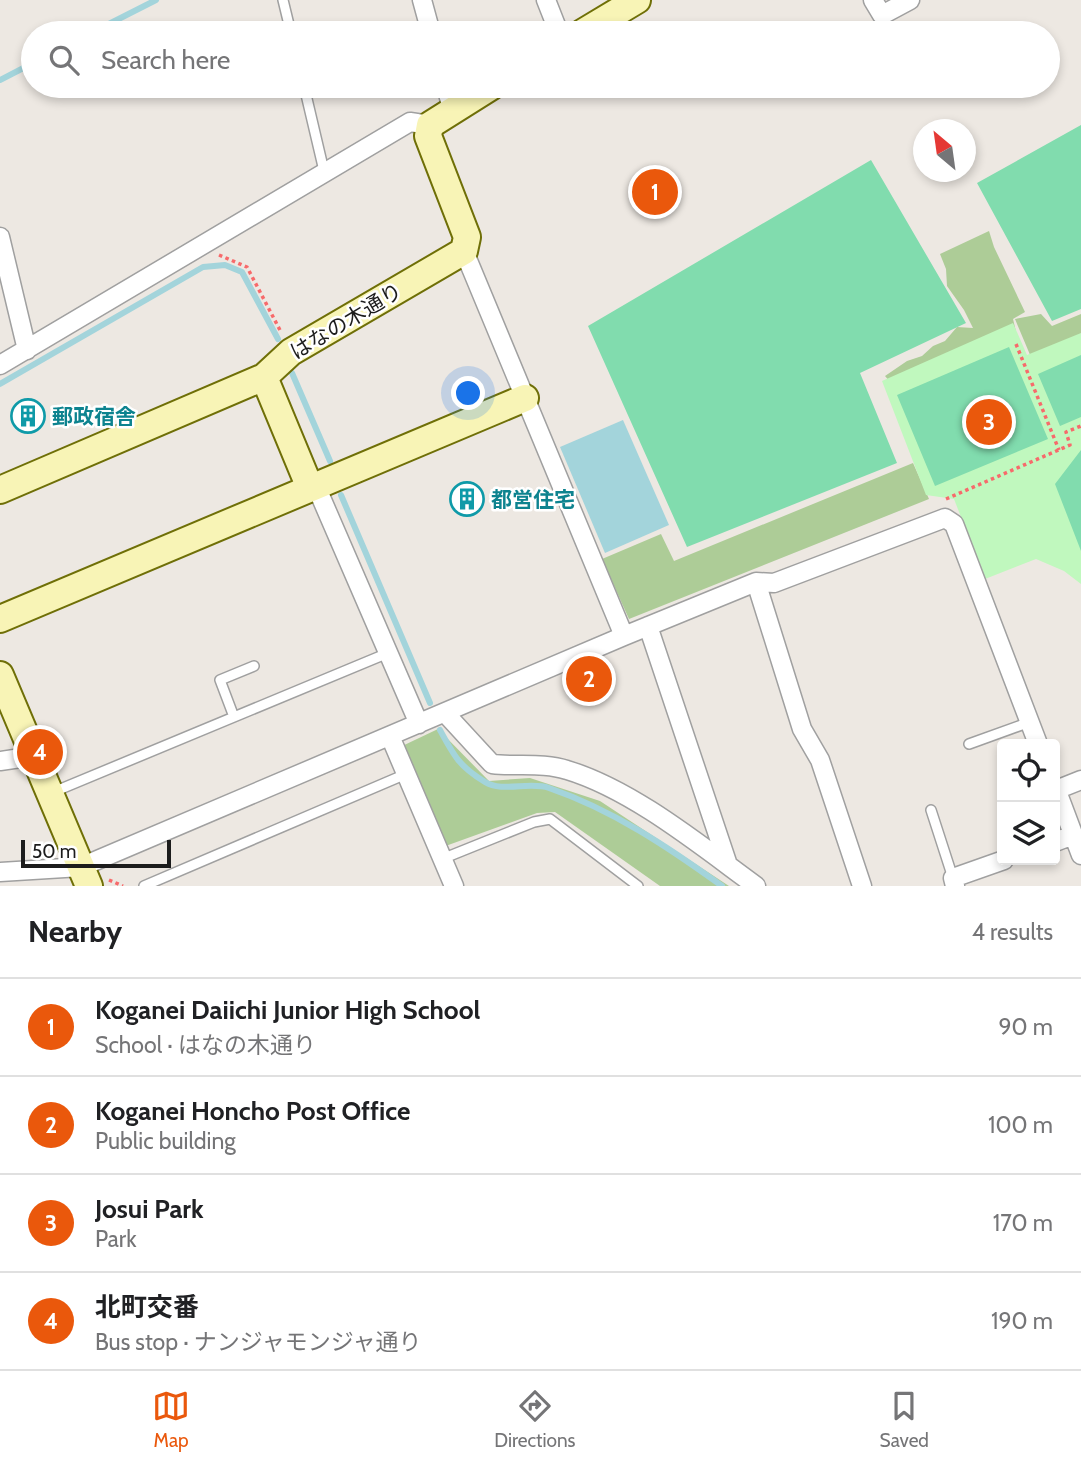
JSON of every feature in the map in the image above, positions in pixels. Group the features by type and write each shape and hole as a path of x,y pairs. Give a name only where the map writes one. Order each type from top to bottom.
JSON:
{"street":[{"path":"422,0 428,21"},
{"path":"547,0 555,21"},
{"path":"602,21 637,0"},
{"path":"873,0 882,15 910,0"},
{"path":"448,98 429,125 428,136 467,237 464,251 624,636"},
{"path":"0,365 410,122 429,125"},
{"path":"0,237 27,350"},
{"name":"はなの木通り","path":"0,490 264,377 291,352 464,251"},
{"path":"264,377 419,724"},
{"path":"0,619 525,398"},
{"path":"0,872 85,877 271,785 624,636 756,582 774,583 945,518 954,524 1036,739"},
{"path":"756,582 802,729 820,760 862,886"},
{"path":"648,626 728,865"},
{"path":"0,675 85,877"},
{"path":"444,713 492,764 553,767 591,779 626,796 756,886"},
{"path":"390,736 454,886"},
{"path":"0,761 33,757"},
{"path":"1060,787 1081,780"},
{"path":"1060,799 1081,855"},
{"path":"1060,840 1073,835"},
{"path":"954,882 997,863"}],"lane":[{"path":"283,0 288,21"},
{"path":"307,98 324,171"},
{"path":"49,794 388,653"},
{"path":"234,717 220,680 254,666"},
{"path":"968,744 1030,722"},
{"path":"144,886 406,774"},
{"path":"931,810 954,882"},
{"path":"442,859 534,822 550,819 637,886"}],"path":[{"path":"201,248 247,267 291,352"},
{"path":"1016,344 1059,450"},
{"path":"943,500 1070,445 1066,432 1081,426"}],"green space":[{"path":"1081,125 1081,309 1052,321 977,183"},
{"path":"871,160 966,323 860,373 897,463 687,547 588,326"},
{"path":"989,231 1025,312 1013,319 1018,340 896,389 885,376 945,341 957,327 973,328 947,286 946,269 940,254"},
{"path":"1041,314 1052,326 1081,314 1081,353 1036,369 1015,319"},
{"path":"1013,323 1027,355 1081,333 1081,584 1064,571 1036,559 985,579 954,499 926,495 882,381"},
{"path":"1009,347 1048,439 935,486 897,395"},
{"path":"1081,355 1081,417 1060,426 1038,374"},
{"path":"1081,450 1081,551 1055,484"},
{"path":"913,463 929,499 629,619 602,559 661,534 674,561"},
{"path":"438,729 489,781 530,778 600,801 729,886 660,886 555,812 537,813 440,848 398,748"}],"water":[{"path":"623,420 669,525 605,553 560,447"}],"waterway":[{"path":"115,21 156,0"},
{"path":"0,80 21,69"},
{"path":"0,384 203,267 225,265 242,272 278,339"},
{"path":"292,373 330,461"},
{"path":"341,495 430,703"},
{"path":"440,730 458,760 485,782 500,787 541,786 573,797 618,818 722,886"}],"place":[{"name":"Koganei Daiichi Junior High School","path":"655,192"},
{"name":"郵政宿舎","path":"28,416"},
{"name":"Josui Park","path":"989,422"},
{"name":"都営住宅","path":"467,499"},
{"name":"Koganei Honcho Post Office","path":"589,679"},
{"name":"北町交番","path":"40,752"}]}
